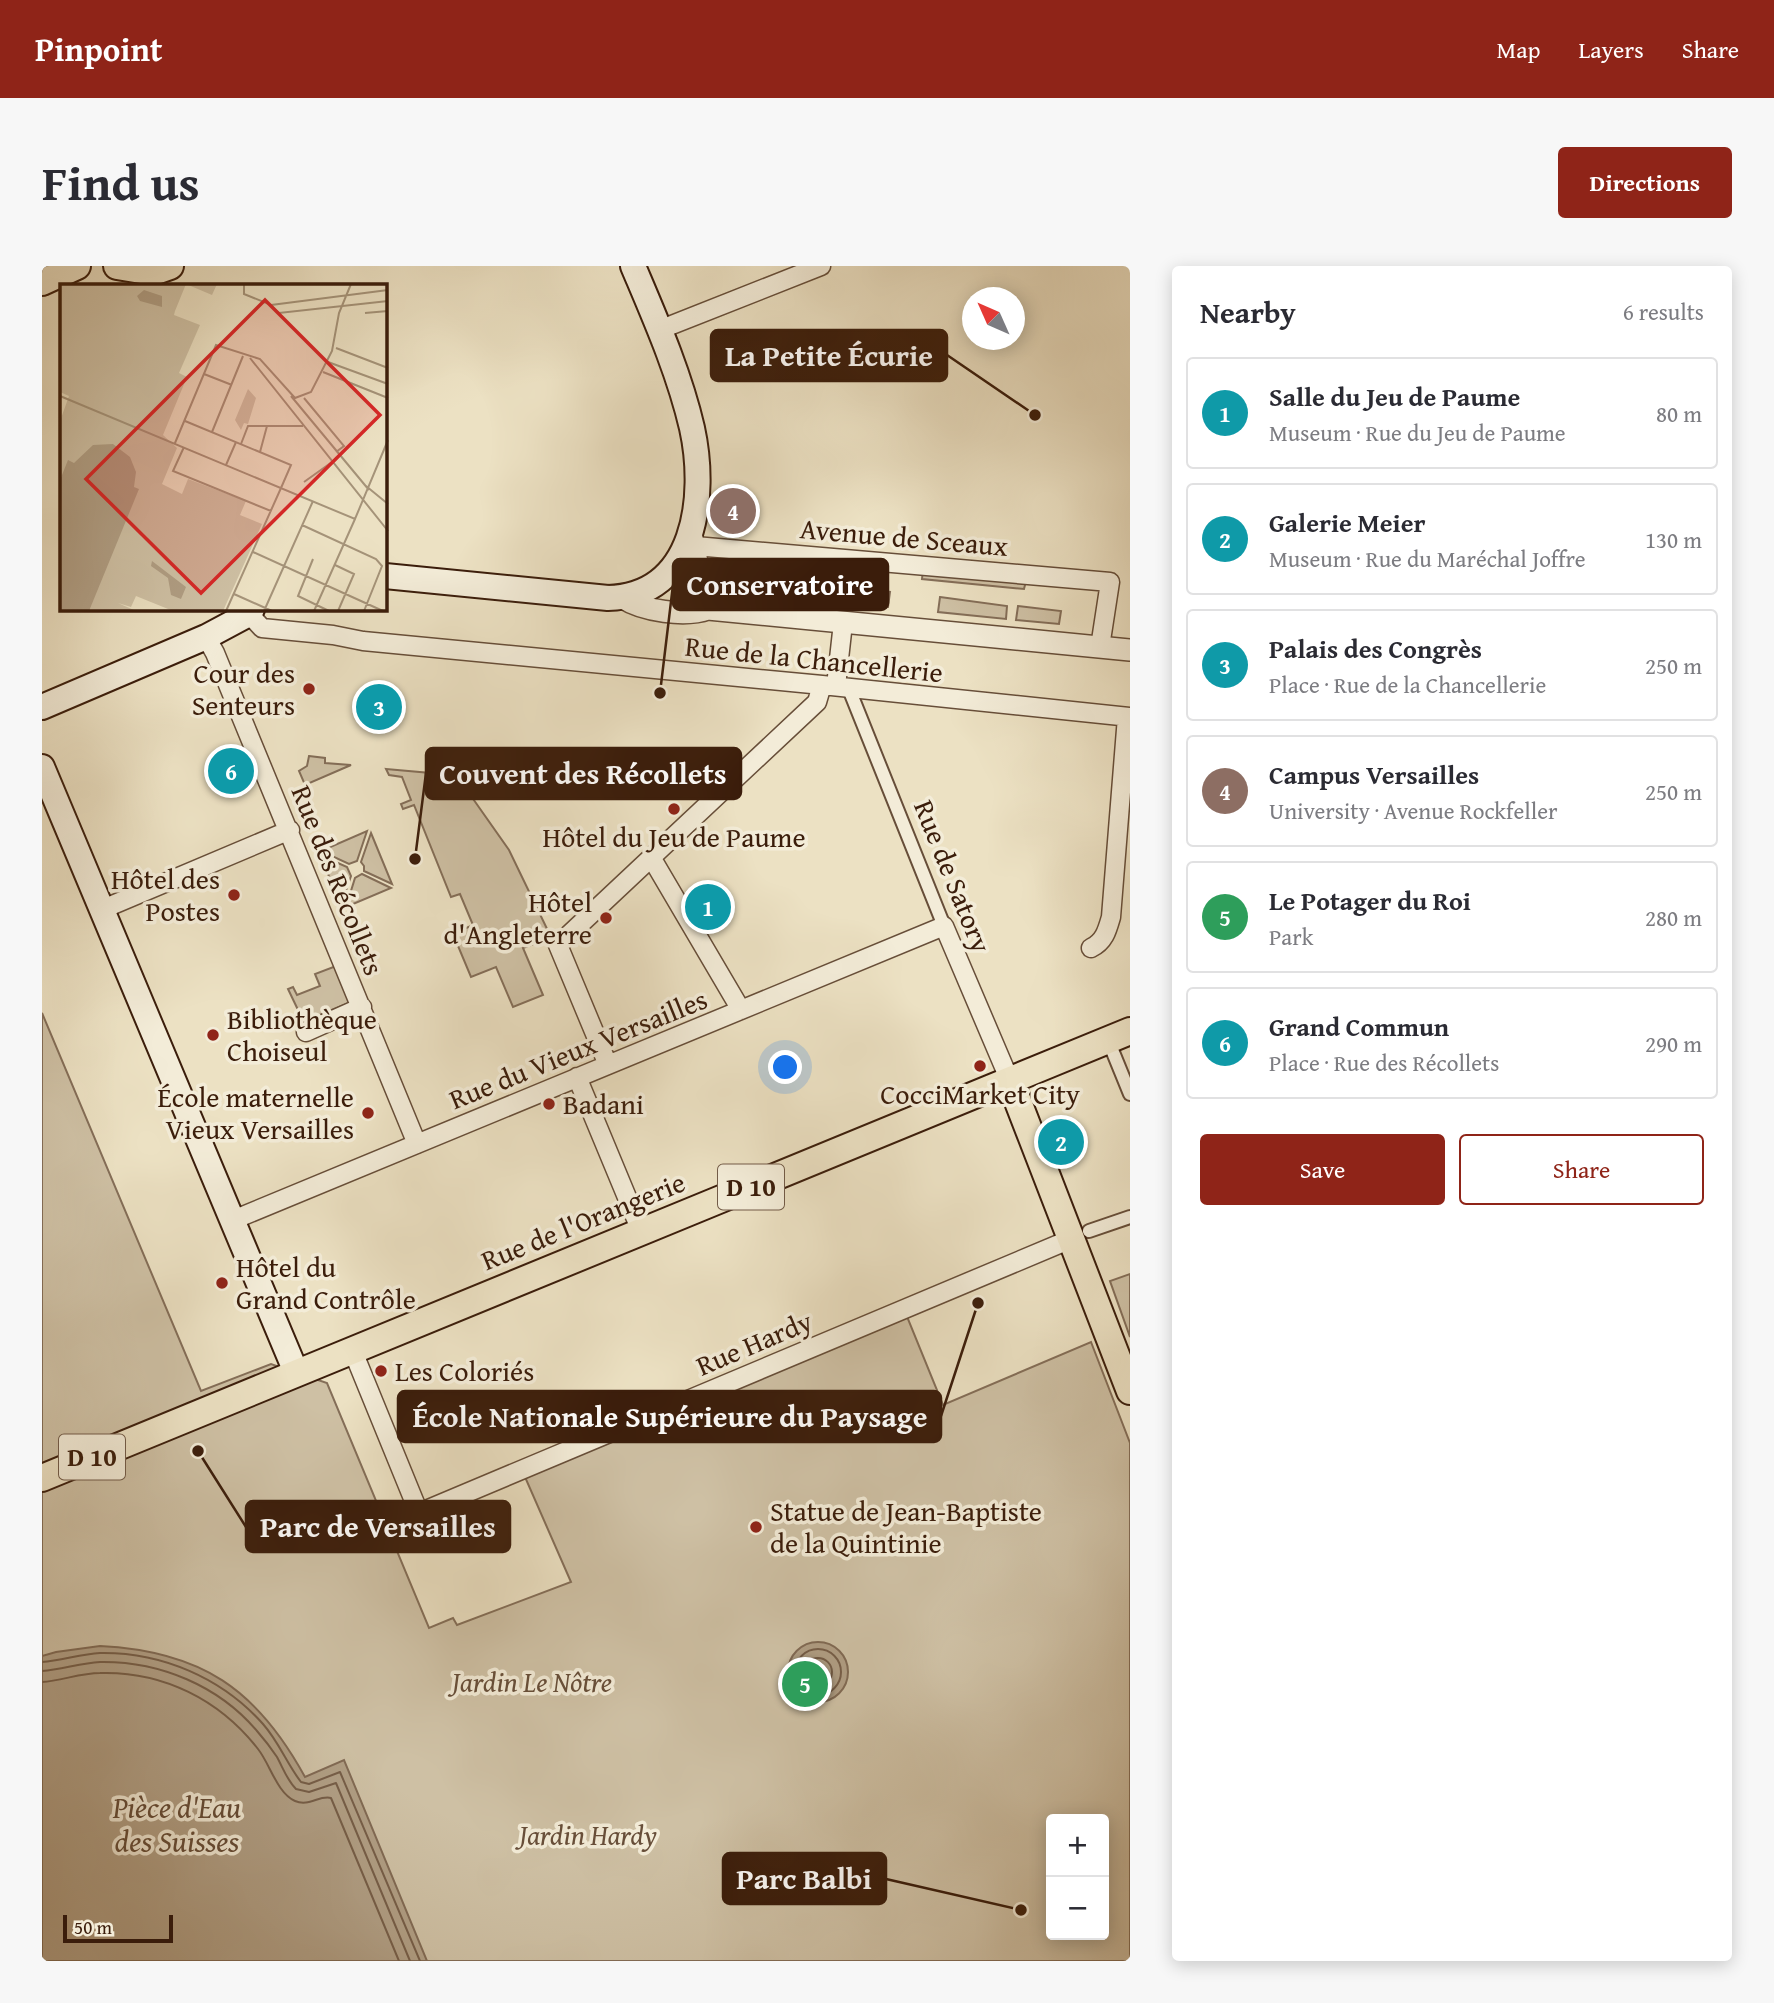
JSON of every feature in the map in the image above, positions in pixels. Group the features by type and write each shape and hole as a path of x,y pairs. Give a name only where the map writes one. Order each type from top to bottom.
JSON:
{"main road":[{"path":"45,276 77,266"},
{"path":"117,266 153,272 170,266"},
{"path":"387,576 623,598 653,587 668,575 692,538 696,481 692,429 681,387 633,266"},
{"path":"42,707 206,637 251,612"},
{"path":"42,767 296,1372"},
{"name":"D 10","path":"1010,1082 1119,1036"},
{"path":"1010,1082 1080,1235 1130,1391"},
{"name":"Rue de l'Orangerie","path":"296,1372 1010,1082"},
{"name":"D 10","path":"42,1478 296,1372"}],"street":[{"path":"659,330 821,266"},
{"path":"692,538 698,574 704,587 720,599 764,616"},
{"name":"Avenue de Sceaux","path":"692,538 1111,582 1100,647"},
{"path":"653,587 658,594 699,603 708,609 1130,650"},
{"path":"623,598 635,606 694,614 708,609"},
{"name":"Rue de la Chancellerie","path":"251,612 262,628 363,641 1129,717"},
{"path":"608,1065 558,945 836,686 843,623"},
{"name":"Rue des Récollets","path":"206,637 290,830 417,1143"},
{"name":"Rue de Satory","path":"836,686 944,926 1010,1082"},
{"path":"1091,947 1097,945 1105,936 1111,917 1129,717"},
{"path":"103,909 290,830"},
{"path":"651,857 741,1010"},
{"name":"Rue du Vieux Versailles","path":"233,1220 944,926"},
{"path":"306,1032 362,1007"},
{"path":"1119,1036 1130,1094"},
{"path":"578,1077 641,1231"},
{"path":"1080,1235 1130,1216"},
{"name":"Rue Hardy","path":"352,1349 419,1513 1080,1235"}],"green space":[{"path":"923,570 1026,581 1024,589 922,579"},
{"path":"824,585 890,592 888,607 824,603"},
{"path":"940,597 1007,606 1006,619 938,612"},
{"path":"1018,606 1061,611 1059,624 1016,620"},
{"path":"309,756 325,758 325,763 351,765 305,785 299,771 307,766"},
{"path":"386,769 464,776 464,786 509,850 550,935 523,948 543,995 513,1007 496,967 471,977 453,934 473,925 460,894 451,897 414,805 403,809 401,804 411,800 402,777 389,775"},
{"path":"367,831 357,861 349,864 321,851"},
{"path":"371,833 392,884 364,871 361,862"},
{"path":"320,855 347,867 351,876 341,905"},
{"path":"362,874 391,888 346,907 355,878"},
{"path":"336,966 351,1002 300,1023 296,1014 299,1012 288,989 293,987 297,995 320,986 315,974"},
{"path":"42,1013 201,1391 271,1364 327,1383 429,1628 453,1618 457,1625 571,1582 525,1477 906,1314 943,1405 1091,1342 1130,1443 1130,1961 42,1961"},
{"path":"1130,1274 1130,1337 1110,1281"}],"water":[{"path":"818,1642 830,1644 843,1655 848,1672 846,1684 835,1697 818,1702 806,1700 793,1689 788,1672 790,1660 801,1647"},
{"name":"Pièce d'Eau des Suisses","path":"100,1646 136,1649 168,1656 197,1666 222,1680 246,1698 267,1720 287,1746 305,1777 344,1760 427,1961 42,1961 42,1656"}],"place":[{"name":"La Petite Écurie","path":"1035,415"},
{"name":"Campus Versailles","path":"733,511"},
{"name":"Cour des Senteurs","path":"309,689"},
{"name":"Conservatoire","path":"660,693"},
{"name":"Palais des Congrès","path":"379,707"},
{"name":"Grand Commun","path":"231,771"},
{"name":"Hôtel du Jeu de Paume","path":"674,809"},
{"name":"Couvent des Récollets","path":"415,859"},
{"name":"Hôtel des Postes","path":"234,895"},
{"name":"Salle du Jeu de Paume","path":"708,907"},
{"name":"Hôtel d'Angleterre","path":"606,918"},
{"name":"Bibliothèque Choiseul","path":"213,1035"},
{"name":"CocciMarket City","path":"980,1066"},
{"name":"Badani","path":"549,1104"},
{"name":"École maternelle Vieux Versailles","path":"368,1113"},
{"name":"Galerie Meier","path":"1061,1142"},
{"name":"Hôtel du Grand Contrôle","path":"222,1283"},
{"name":"École Nationale Supérieure du Paysage","path":"978,1303"},
{"name":"Les Coloriés","path":"381,1371"},
{"name":"Parc de Versailles","path":"198,1451"},
{"name":"Statue de Jean-Baptiste de la Quintinie","path":"756,1527"},
{"name":"Le Potager du Roi","path":"805,1684"},
{"name":"Parc Balbi","path":"1021,1910"}],"park label":[{"name":"Jardin Le Nôtre","path":"532,1682"},
{"name":"Jardin Hardy","path":"588,1835"}]}
